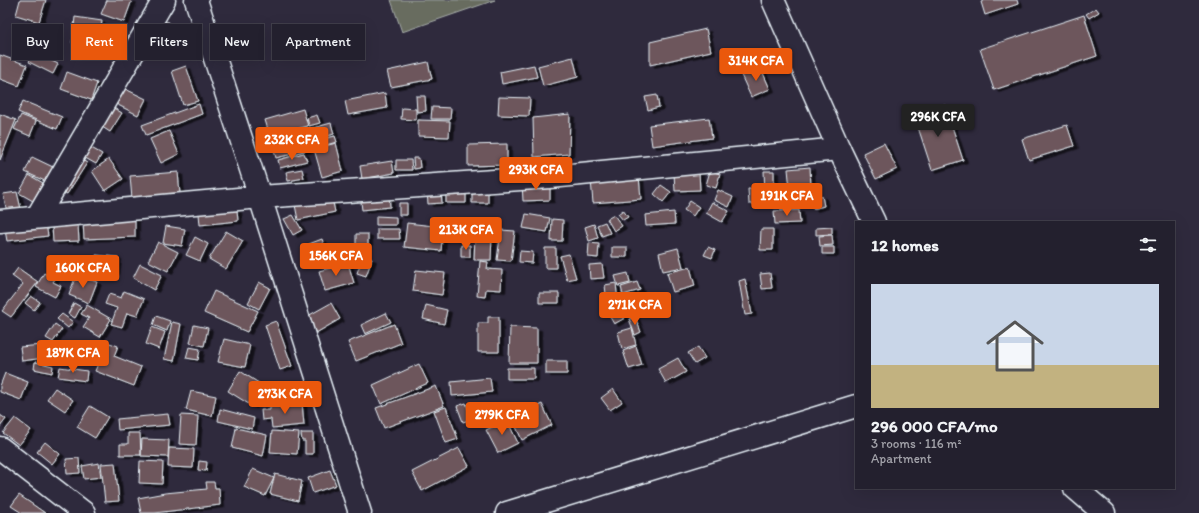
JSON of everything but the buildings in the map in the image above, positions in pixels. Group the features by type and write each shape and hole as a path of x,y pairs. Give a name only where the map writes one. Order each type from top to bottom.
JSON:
{"street":[{"path":"37,217 164,0"},
{"path":"196,0 360,513"},
{"path":"773,0 839,149 874,221"},
{"path":"0,221 260,197 550,177 839,149"},
{"path":"508,513 855,406"},
{"path":"0,448 84,513"},
{"path":"1076,489 1104,513"}],"green space":[{"path":"391,0 495,0 402,32"}]}
